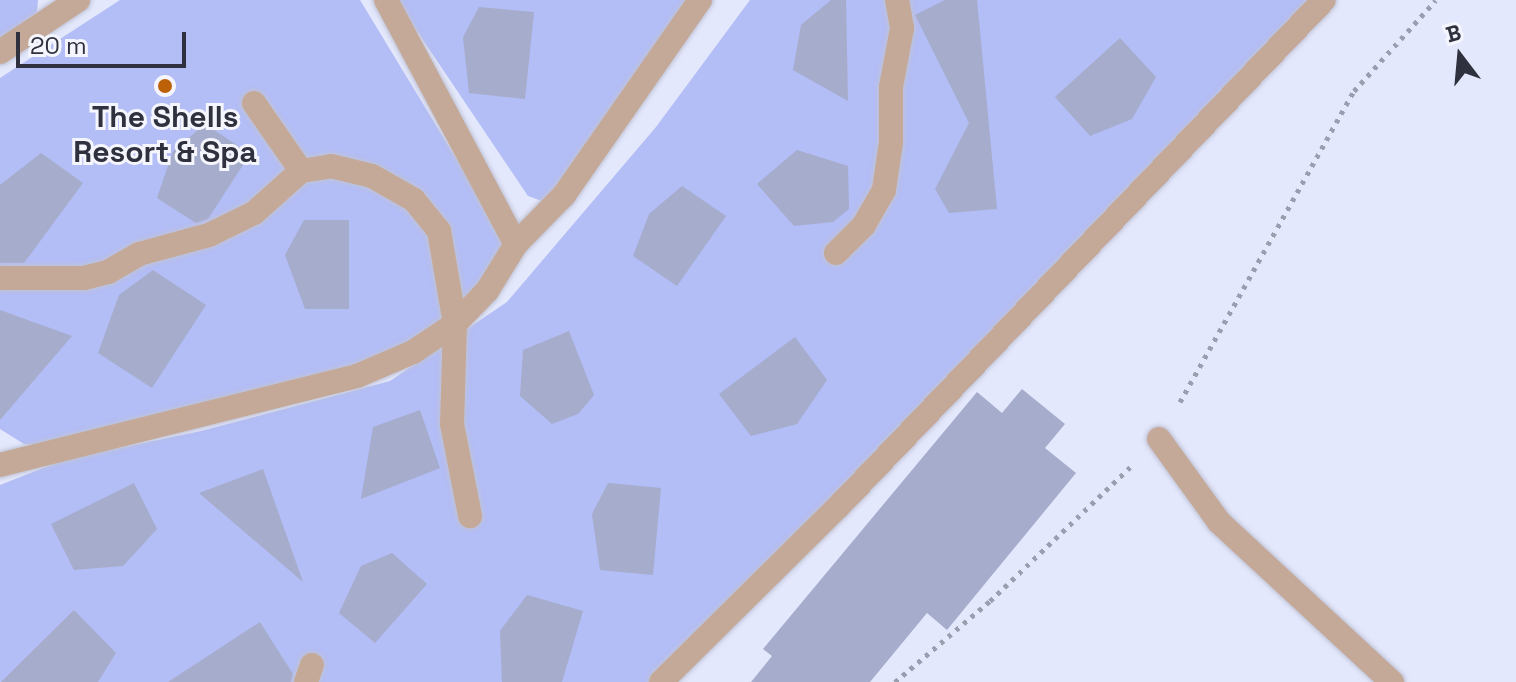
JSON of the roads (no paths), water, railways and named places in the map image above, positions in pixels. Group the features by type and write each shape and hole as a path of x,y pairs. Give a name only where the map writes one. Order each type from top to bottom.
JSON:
{"street":[{"path":"0,52 74,0"},
{"path":"386,0 516,244"},
{"path":"0,465 357,376 413,352 455,324 487,291 516,244 564,195 700,0"},
{"path":"836,253 864,225 884,190 891,142 891,87 902,28 897,0"},
{"path":"661,682 840,505 1324,0"},
{"path":"254,103 301,171"},
{"path":"0,278 84,278 108,272 139,254 209,235 254,213 301,171 331,166 372,176 414,200 439,231 455,324 452,424 470,516"},
{"path":"1159,439 1219,522 1392,682"}],"place":[{"name":"The Shells Resort & Spa","path":"165,86"}]}
